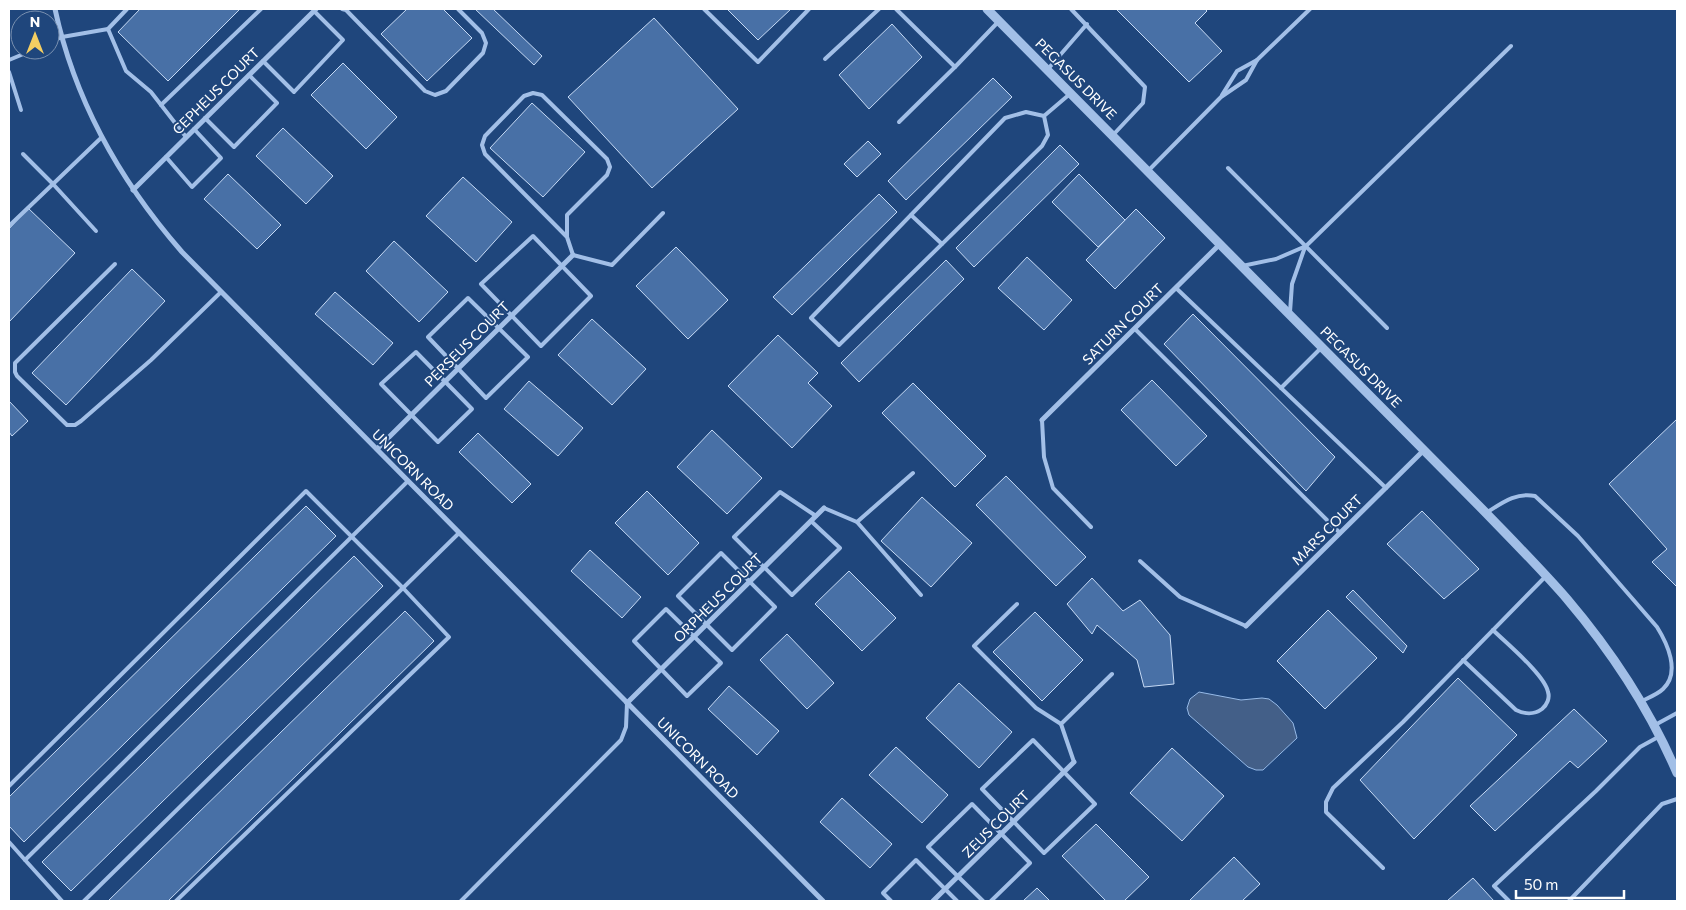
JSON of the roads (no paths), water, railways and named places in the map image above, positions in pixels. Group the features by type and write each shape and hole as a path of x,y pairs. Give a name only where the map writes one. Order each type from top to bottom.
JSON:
{"street":[{"name":"UNICORN ROAD","path":"55,9 62,37 80,90 102,137 133,190 164,232 221,292 824,901"},
{"name":"PEGASUS DRIVE","path":"987,9 1322,346 1546,576 1600,640 1655,725 1677,773"},
{"name":"CEPHEUS COURT","path":"133,190 315,10"},
{"name":"SATURN COURT","path":"1042,420 1220,244"},
{"name":"PERSEUS COURT","path":"377,449 573,255"},
{"name":"MARS COURT","path":"1246,626 1424,450"},
{"name":"ORPHEUS COURT","path":"627,703 824,508"},
{"name":"ZEUS COURT","path":"933,901 1074,762"}],"lane":[{"path":"62,37 108,29 127,9"},
{"path":"161,105 260,9"},
{"path":"346,9 425,91 435,95 446,91 483,53 486,43 482,33 458,9"},
{"path":"704,9 758,62 809,9"},
{"path":"825,59 880,9"},
{"path":"896,9 955,66"},
{"path":"1071,9 1145,87 1143,102 1113,135"},
{"path":"1148,171 1221,97 1246,80 1258,60 1310,9"},
{"path":"263,61 294,92 343,40 315,10"},
{"path":"899,122 999,21"},
{"path":"1048,69 1087,24"},
{"path":"108,29 126,71 151,92 186,136"},
{"path":"1242,266 1276,259 1306,246 1511,46"},
{"path":"1221,97 1237,71 1258,60"},
{"path":"9,72 21,110"},
{"path":"205,118 234,147 277,104 249,75"},
{"path":"567,237 485,154 482,145 485,136 524,96 533,93 542,95 607,159 610,167 607,175 567,215 567,237 573,255 612,265 663,213"},
{"path":"1044,116 1071,93"},
{"path":"1026,112 1044,116 1048,135 1042,146 839,345 812,318 1005,118 1026,112"},
{"path":"166,157 192,187 221,158 194,129"},
{"path":"9,226 102,137"},
{"path":"23,154 96,232"},
{"path":"1228,168 1387,328"},
{"path":"911,215 942,244"},
{"path":"533,236 563,265 591,296 541,346 481,284 533,236"},
{"path":"1290,314 1292,284 1306,246"},
{"path":"115,264 15,363 14,372 17,376 67,425 75,425 81,421 151,360 221,292"},
{"path":"1176,288 1386,488"},
{"path":"468,298 498,329 528,357 486,398 428,337 468,298"},
{"path":"1135,329 1340,533"},
{"path":"1281,388 1322,346"},
{"path":"416,352 445,381 472,409 438,442 381,384 416,352"},
{"path":"1042,420 1044,457 1053,488 1091,527"},
{"path":"857,522 913,473"},
{"path":"25,860 408,481"},
{"path":"9,786 306,491 449,637 176,901"},
{"path":"811,521 840,548 792,595 734,537 780,492 816,516"},
{"path":"1486,513 1514,496 1528,494 1536,496 1578,536 1656,627 1666,642 1671,659 1671,676 1664,689 1641,702"},
{"path":"824,508 857,522 921,595"},
{"path":"84,901 460,533"},
{"path":"721,553 749,582 775,607 732,650 678,596 721,553"},
{"path":"1140,561 1180,597 1246,626"},
{"path":"1383,868 1326,812 1326,802 1333,788 1403,722 1546,576"},
{"path":"1017,604 974,646 1036,708 1061,724 1074,762"},
{"path":"666,609 695,636 721,663 687,696 634,641 666,609"},
{"path":"1464,660 1516,710 1524,714 1530,714 1544,708 1549,700 1545,683 1492,630"},
{"path":"1061,724 1112,674"},
{"path":"460,901 621,740 626,727 627,703"},
{"path":"1655,725 1677,713"},
{"path":"1509,901 1494,886 1596,791 1640,747 1660,736"},
{"path":"1033,740 1065,771 1095,804 1044,853 982,789 1033,740"},
{"path":"1569,901 1662,804 1677,799"},
{"path":"982,901 928,847 972,804 1030,863 991,901"},
{"path":"9,842 62,901"},
{"path":"891,901 883,893 916,860 957,901"}],"water":[{"path":"1199,692 1241,700 1269,699 1293,723 1297,738 1263,770 1248,767 1189,715 1187,708 1190,699"}]}
